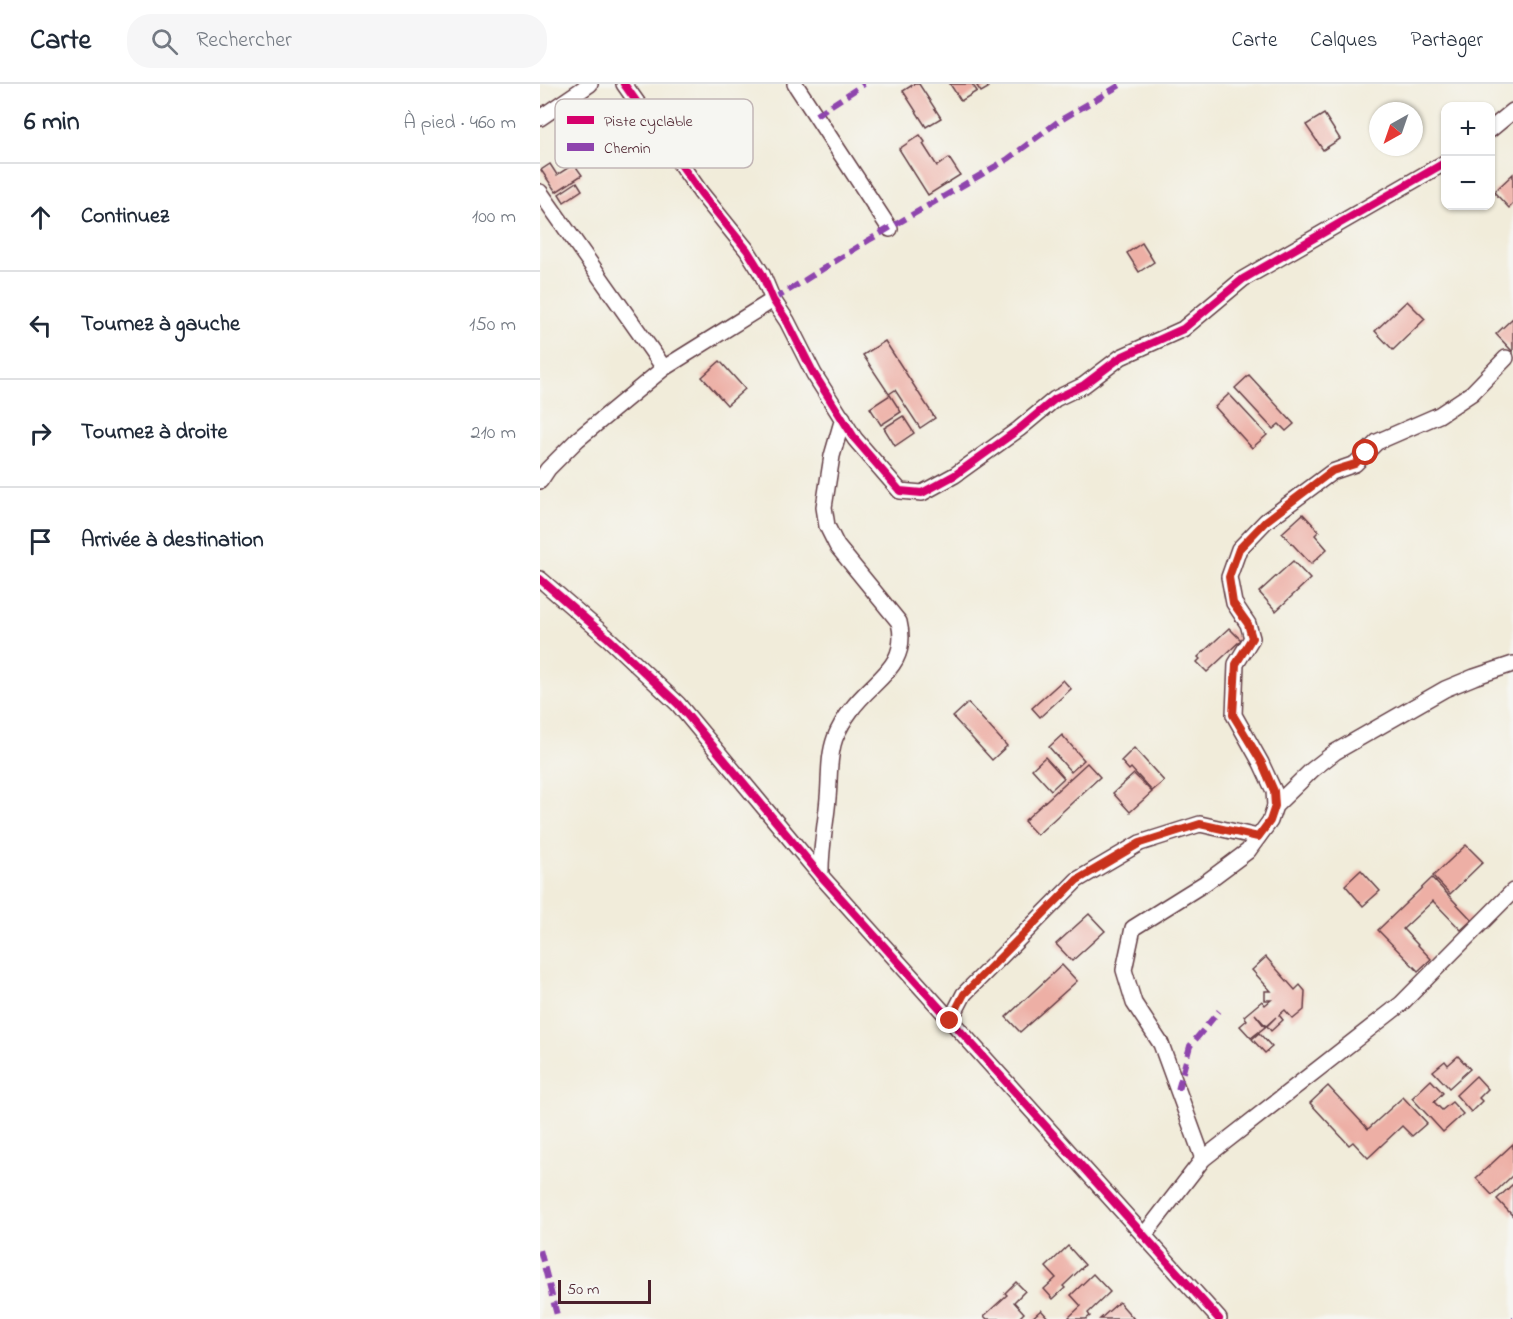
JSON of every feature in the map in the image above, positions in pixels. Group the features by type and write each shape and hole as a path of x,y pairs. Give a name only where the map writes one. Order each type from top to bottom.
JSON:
{"street":[{"path":"568,99 590,84"},
{"path":"624,84 635,99"},
{"path":"795,84 890,229"},
{"path":"540,118 555,108"},
{"path":"1495,127 1513,111"},
{"path":"683,168 747,250 814,374 855,439 900,491 921,493 955,475 1019,429 1055,399 1084,385 1121,357 1183,329 1243,279 1441,165"},
{"path":"540,192 664,368"},
{"path":"540,481 548,469 578,439 664,368 773,300"},
{"path":"1203,1159 1161,1044 1134,1003 1124,970 1133,928 1205,883 1248,851 1270,821 1275,806 1274,791 1262,763 1233,715 1236,664 1252,638 1248,624 1233,603 1229,577 1239,549 1266,521 1332,471 1355,464 1377,442 1438,414 1472,393 1506,358"},
{"path":"821,876 820,856 828,799 831,754 835,738 852,708 893,666 901,647 902,634 899,622 837,546 827,526 824,507 832,456 843,418"},
{"path":"540,579 609,639 678,704 821,876 1219,1319"},
{"path":"1275,806 1312,770 1356,740 1445,689 1513,664"},
{"path":"950,1021 964,994 1077,880 1140,843 1200,824 1258,837"},
{"path":"1145,1234 1203,1159 1401,1004 1513,891"}],"building":[{"path":"914,84 919,84 941,118 926,127 903,91"},
{"path":"950,84 972,84 977,91 961,101"},
{"path":"986,84 988,88 981,92 977,86"},
{"path":"1324,114 1340,139 1323,150 1306,125"},
{"path":"920,135 937,166 949,158 960,175 928,195 899,149"},
{"path":"550,164 557,175 568,168 577,168 582,175 556,192 541,170"},
{"path":"1513,174 1513,204 1509,208 1495,191"},
{"path":"577,182 582,190 564,202 559,194"},
{"path":"1142,243 1154,262 1139,272 1127,253"},
{"path":"1407,301 1425,319 1393,350 1375,331"},
{"path":"1513,318 1513,352 1496,334"},
{"path":"885,341 935,418 920,428 895,390 889,394 863,355"},
{"path":"720,361 745,389 727,405 702,377"},
{"path":"1249,375 1294,424 1286,431 1279,424 1273,429 1235,388"},
{"path":"1229,394 1267,435 1252,448 1215,407"},
{"path":"890,395 901,412 881,425 870,408"},
{"path":"903,416 914,433 895,446 884,428"},
{"path":"1303,514 1319,531 1315,535 1327,549 1311,564 1282,533"},
{"path":"1293,561 1310,579 1276,611 1259,592"},
{"path":"1229,628 1241,640 1207,672 1197,662 1200,659 1198,657"},
{"path":"1063,680 1071,689 1040,717 1032,708"},
{"path":"968,703 1007,746 992,760 953,717"},
{"path":"1062,735 1084,760 1071,772 1049,747"},
{"path":"1134,748 1164,781 1152,791 1131,768 1129,770 1121,761"},
{"path":"1045,757 1064,778 1051,790 1032,769"},
{"path":"1087,763 1100,777 1037,835 1024,821"},
{"path":"1134,774 1152,792 1130,812 1113,793"},
{"path":"1466,845 1483,862 1450,894 1433,876"},
{"path":"1361,870 1380,891 1363,906 1345,885"},
{"path":"1432,878 1472,920 1461,930 1433,901 1403,929 1431,959 1418,971 1378,930"},
{"path":"1089,914 1105,931 1072,961 1056,944"},
{"path":"1266,957 1295,990 1300,985 1305,991 1304,1010 1293,1019 1285,1010 1279,1015 1283,1020 1271,1031 1267,1026 1276,1017 1266,1026 1255,1014 1265,1027 1251,1038 1240,1026 1247,1020 1244,1016 1262,1001 1265,1005 1271,1000 1265,1000 1265,991 1271,991 1252,970"},
{"path":"1062,965 1077,981 1020,1032 1006,1017"},
{"path":"1259,1033 1272,1047 1265,1053 1252,1039"},
{"path":"1458,1056 1470,1069 1449,1088 1433,1071 1445,1061 1448,1065"},
{"path":"1476,1076 1488,1089 1479,1098 1482,1101 1471,1112 1456,1095"},
{"path":"1431,1080 1443,1093 1434,1102 1442,1110 1452,1102 1463,1114 1443,1132 1412,1098"},
{"path":"1328,1086 1368,1129 1403,1097 1427,1123 1412,1136 1402,1126 1368,1158 1353,1142 1349,1145 1310,1103"},
{"path":"1513,1144 1513,1175 1492,1195 1476,1178"},
{"path":"1513,1184 1513,1216 1497,1199"},
{"path":"1068,1246 1085,1265 1053,1299 1044,1289 1056,1278 1046,1267"},
{"path":"1093,1274 1110,1292 1088,1313 1090,1316 1086,1319 1071,1319 1069,1317 1081,1306 1071,1295"},
{"path":"1016,1282 1025,1291 1014,1302 1024,1313 1018,1319 987,1319 984,1316 1007,1295 1005,1293"},
{"path":"1119,1302 1134,1319 1100,1319"},
{"path":"1041,1310 1049,1319 1031,1319"}],"marked path":[{"path":"816,115 864,84"},
{"path":"773,300 869,240 1008,159 1059,121 1122,84"},
{"path":"1178,1090 1190,1046 1219,1011"},
{"path":"540,1250 558,1319"}],"cycle path":[{"path":"624,84 635,99"},
{"path":"683,168 747,250 814,374 855,439 900,491 922,493 955,475 1019,429 1055,399 1084,385 1121,357 1183,329 1243,279 1441,165"},
{"path":"540,579 609,639 678,704 821,876 1219,1319"}],"route":[{"path":"950,1021 964,994 1077,880 1140,843 1200,824 1258,837 1270,821 1275,806 1274,791 1262,763 1233,715 1236,664 1252,638 1248,624 1233,603 1229,577 1239,549 1266,521 1332,471 1355,464 1366,453"}]}
